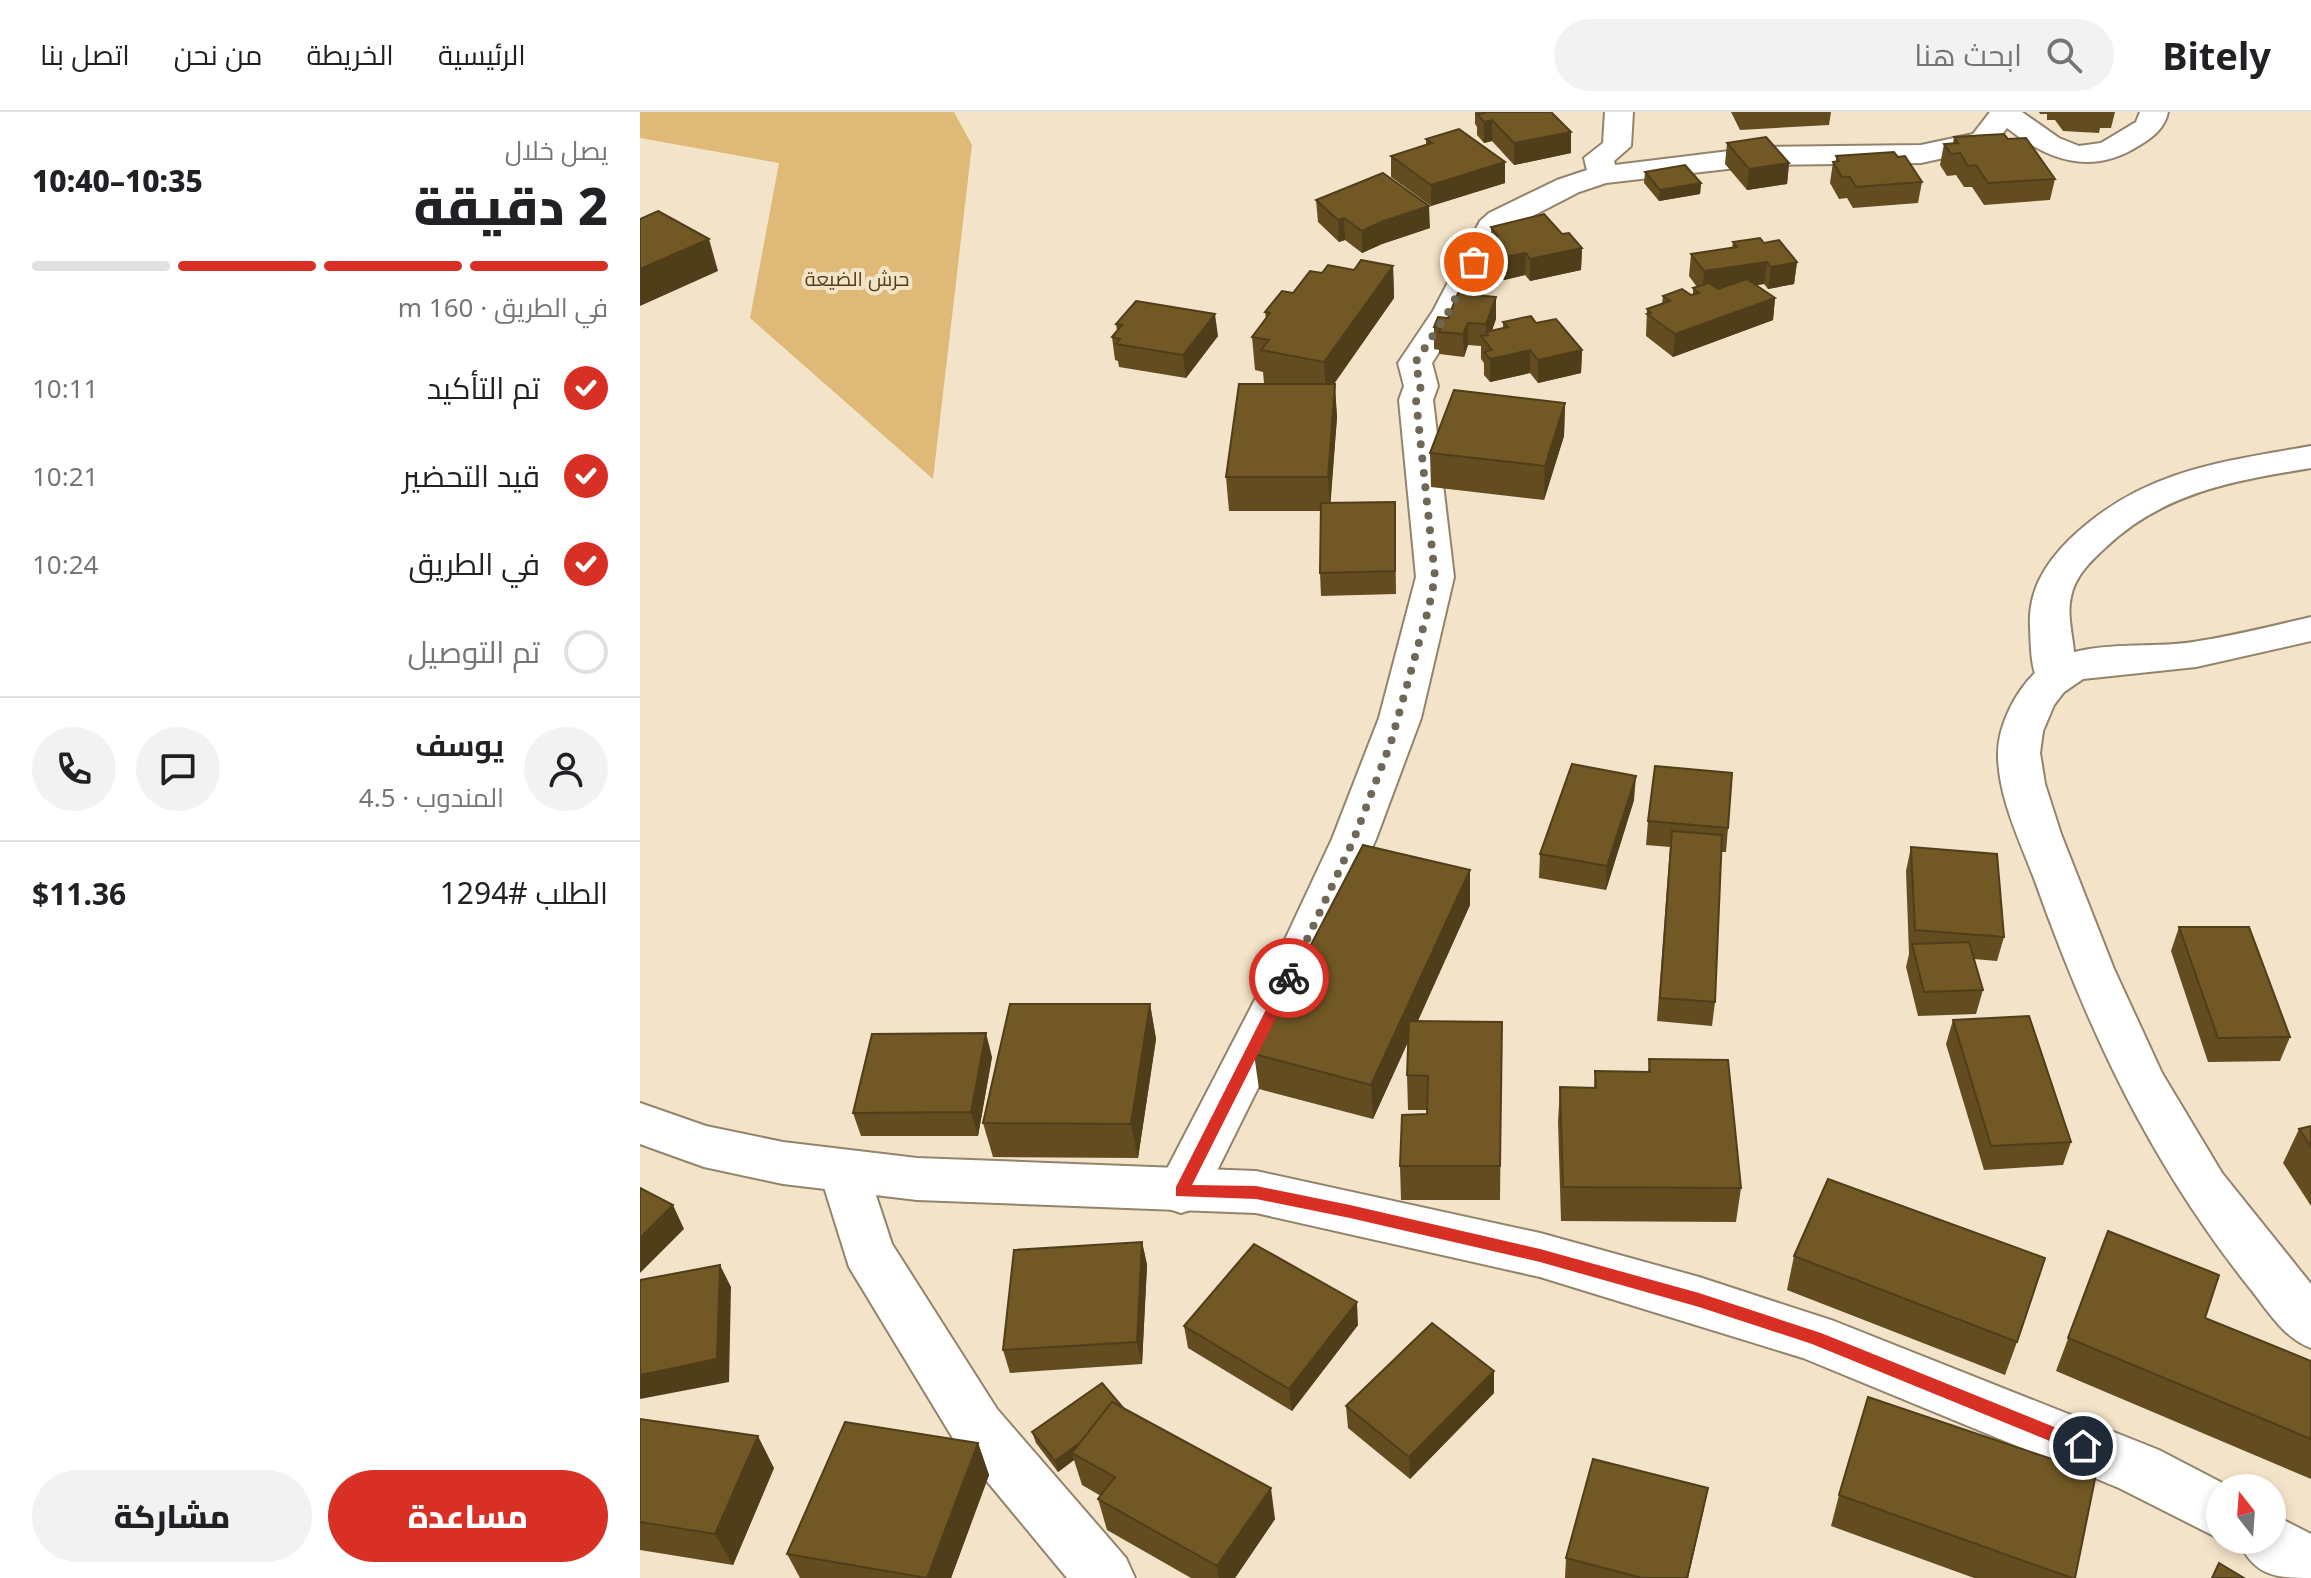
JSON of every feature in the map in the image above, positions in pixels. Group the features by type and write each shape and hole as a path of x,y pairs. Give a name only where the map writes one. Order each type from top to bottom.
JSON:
{"street":[{"path":"1602,175 1599,158 1617,146 1619,112"},
{"path":"1181,1192 1297,963 1354,839 1400,718 1435,577 1416,400 1421,386 1415,363 1449,311 1491,227 1500,219 1568,186 1602,175 1762,156 1921,154 1983,141 2004,112 2053,149 2074,155 2098,155 2114,150 2148,126 2154,112"},
{"path":"2055,677 2050,603 2069,562 2096,534 2124,511 2179,482 2311,457"},
{"path":"2311,629 2181,657 2080,665 2055,677 2037,700 2020,740 2023,779 2083,951 2125,1049 2173,1141 2210,1197 2311,1324"},
{"path":"640,1123 704,1146 783,1163 845,1171 917,1179 1181,1192 1256,1192 1540,1255 1699,1300 1815,1338 2139,1469 2206,1505"},
{"path":"845,1171 868,1251 977,1427 1105,1578"},
{"path":"2286,1551 2311,1567"}],"green space":[{"name":"حرش الضيعة","path":"640,112 954,112 972,145 933,479 750,318 779,163 640,138"}],"building":[{"path":"1551,112 1571,132 1514,143 1492,120 1484,122 1477,114"},
{"path":"1459,129 1505,162 1431,185 1391,156 1432,143 1426,139"},
{"path":"2004,134 2008,139 2026,138 2055,179 1988,183 1976,165 1968,166 1960,153 1951,154 1944,144 1958,143 1954,137"},
{"path":"1766,137 1789,163 1749,169 1727,143"},
{"path":"1894,152 1898,157 1905,156 1922,182 1856,187 1850,177 1842,177 1833,162 1839,161 1836,156"},
{"path":"1685,165 1701,183 1660,190 1645,172"},
{"path":"1383,173 1429,206 1362,231 1344,218 1338,220 1316,200"},
{"path":"658,211 709,239 640,269 640,219"},
{"path":"1544,214 1562,234 1569,233 1582,248 1530,259 1526,253 1504,257 1493,243 1496,242 1493,237 1498,236 1491,227"},
{"path":"1760,238 1764,243 1779,240 1797,262 1771,267 1767,262 1704,271 1691,254 1737,247 1733,242"},
{"path":"1361,260 1393,266 1324,362 1261,350 1269,340 1252,337 1270,313 1265,312 1282,291 1293,293 1310,271 1322,273 1328,265 1354,270"},
{"path":"1747,279 1775,298 1675,334 1647,314 1651,313 1647,309 1670,301 1663,296 1682,289 1691,295 1699,293 1693,288 1709,283 1718,289"},
{"path":"1458,293 1496,297 1486,324 1468,323 1463,334 1439,332 1441,327 1434,327 1438,317 1448,318"},
{"path":"1136,301 1215,314 1183,355 1116,344 1120,339 1112,337 1122,325 1116,324"},
{"path":"1531,316 1536,323 1556,319 1582,350 1538,360 1530,350 1490,359 1484,352 1492,350 1481,336 1508,327 1503,322"},
{"path":"1239,384 1335,384 1328,477 1226,477"},
{"path":"1454,390 1565,403 1545,466 1430,453"},
{"path":"1395,502 1395,571 1320,573 1321,503"},
{"path":"1572,764 1636,776 1607,866 1540,854"},
{"path":"1655,766 1732,773 1728,828 1648,821"},
{"path":"1672,831 1722,835 1715,1002 1660,998"},
{"path":"1363,845 1470,870 1371,1085 1254,1054"},
{"path":"1911,847 1997,854 2004,937 1915,930"},
{"path":"2179,927 2249,927 2290,1037 2218,1038"},
{"path":"1969,942 1983,990 1924,992 1912,944"},
{"path":"1010,1004 1150,1004 1131,1124 983,1123"},
{"path":"2029,1016 2071,1142 1991,1146 1953,1020"},
{"path":"1409,1021 1502,1022 1500,1166 1400,1166 1402,1115 1427,1114 1428,1076 1407,1075"},
{"path":"986,1033 971,1112 853,1113 872,1034"},
{"path":"1649,1059 1728,1060 1741,1188 1563,1187 1560,1087 1596,1088 1595,1071 1650,1072"},
{"path":"2311,1126 2311,1147 2299,1129"},
{"path":"1828,1179 2045,1258 2017,1342 1794,1256"},
{"path":"640,1188 673,1205 640,1238"},
{"path":"2108,1231 2219,1275 2205,1318 2311,1361 2311,1439 2068,1338"},
{"path":"1142,1242 1137,1342 1003,1350 1014,1250"},
{"path":"1254,1244 1357,1302 1289,1389 1184,1326"},
{"path":"720,1265 717,1359 640,1375 640,1280"},
{"path":"1432,1323 1494,1371 1409,1457 1346,1406"},
{"path":"1102,1383 1124,1409 1112,1402 1081,1442 1055,1461 1032,1432"},
{"path":"1868,1397 2096,1474 2075,1578 1839,1495"},
{"path":"1112,1402 1271,1488 1217,1566 1098,1499 1115,1477 1072,1453"},
{"path":"640,1419 758,1436 715,1534 640,1522"},
{"path":"845,1422 978,1443 927,1578 787,1554"},
{"path":"1593,1459 1708,1488 1687,1578 1642,1578 1566,1558"},
{"path":"2219,1563 2244,1578 2212,1578"}],"way so far":[{"path":"1289,978 1354,839 1400,718 1419,651 1435,577 1432,524 1416,400 1421,386 1415,363 1449,311 1474,262"}],"route":[{"path":"1289,978 1181,1192 1256,1192 1540,1255 1699,1300 1815,1338 2083,1446"}]}
